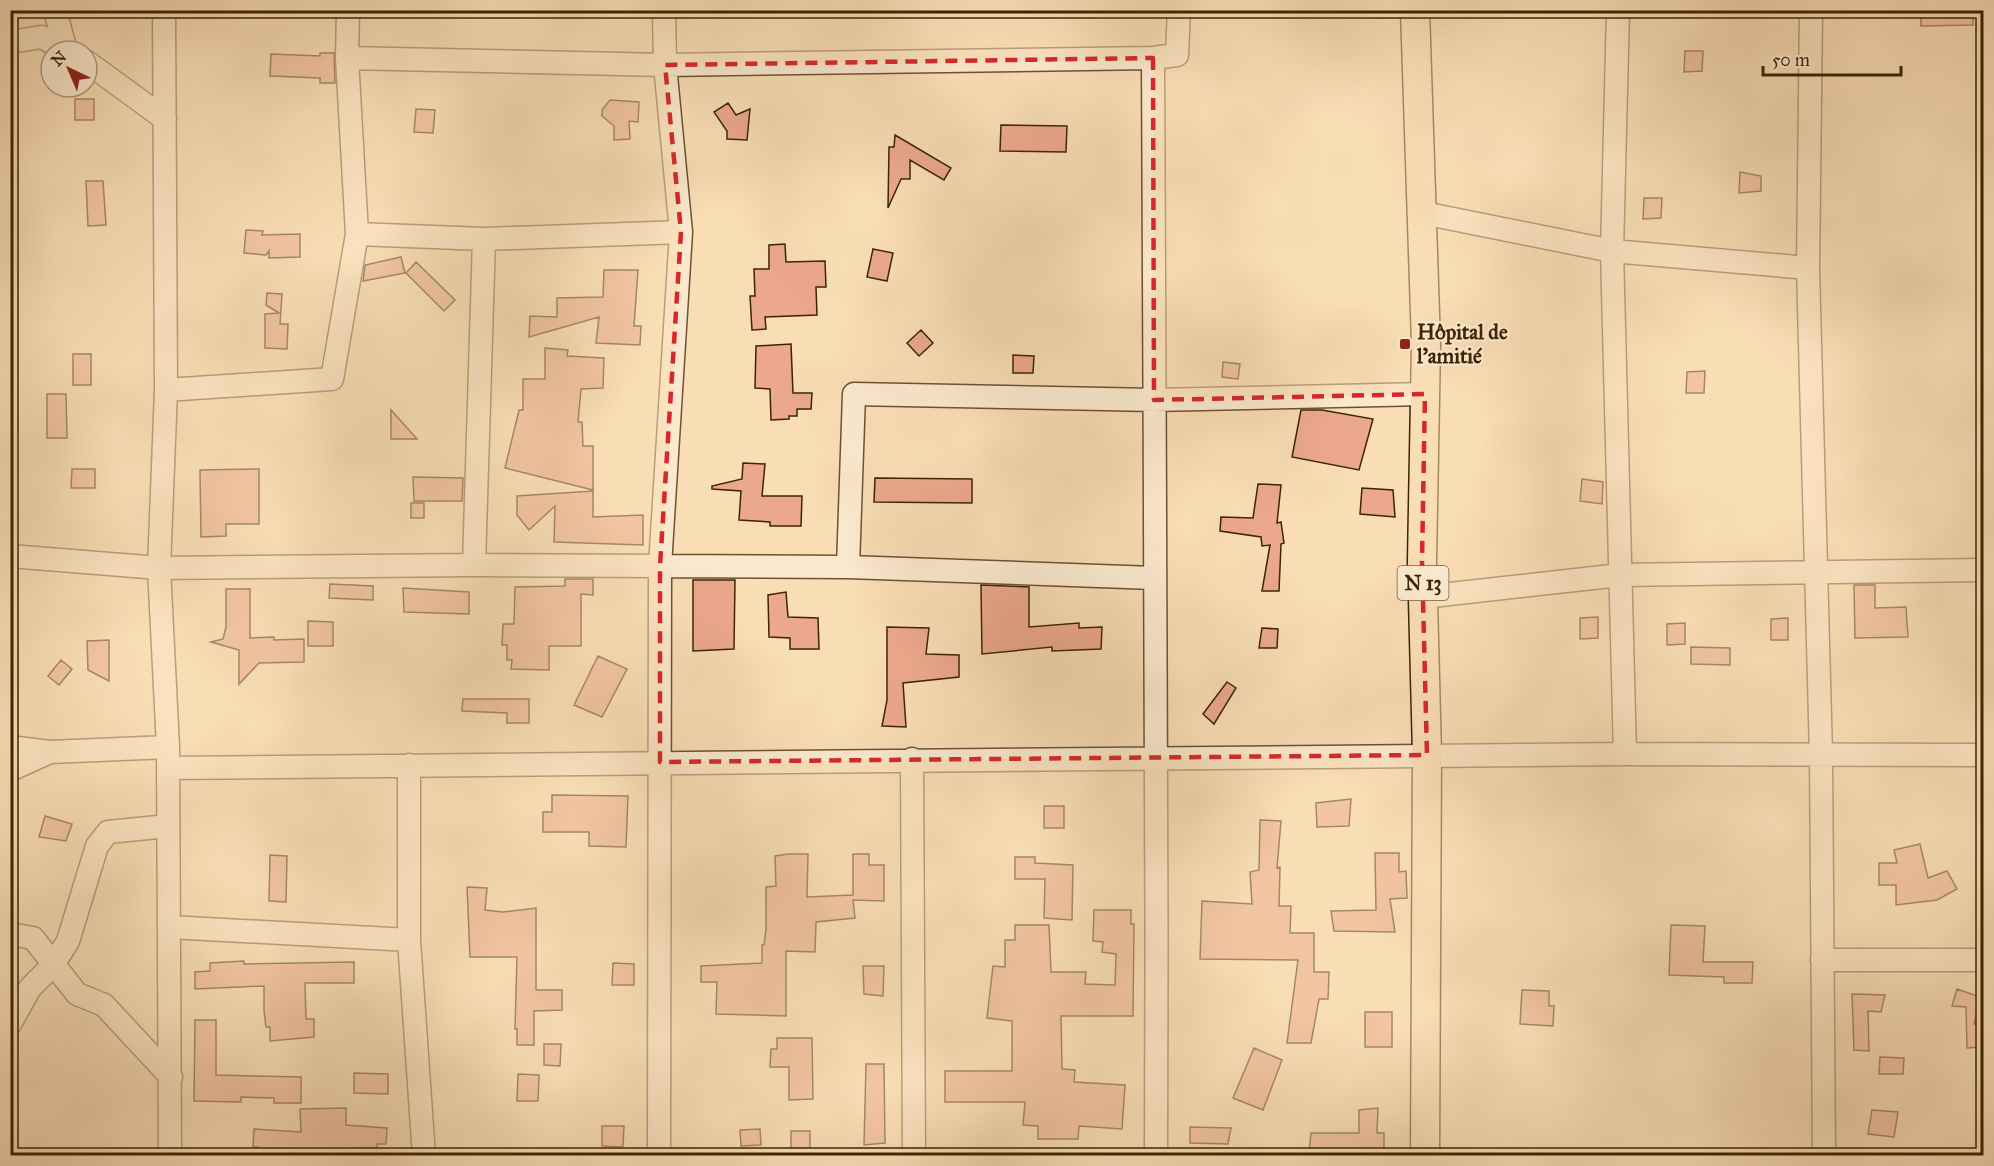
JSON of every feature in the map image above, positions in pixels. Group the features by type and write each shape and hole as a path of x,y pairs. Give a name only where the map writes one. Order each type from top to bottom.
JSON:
{"main road":[{"name":"N 13","path":"1415,10 1423,213 1425,394 1423,597 1427,755 1425,1155"}],"street":[{"path":"55,10 63,39"},
{"path":"164,10 166,390 159,568 168,758 170,1155"},
{"path":"166,390 332,379 357,234 347,58 348,10"},
{"path":"659,1155 660,566 681,232 665,65 664,10"},
{"path":"347,58 665,65 1153,58 1177,55 1179,10"},
{"path":"1618,10 1612,251 1625,754"},
{"path":"1811,10 1808,268 1821,755 1824,1155"},
{"path":"10,42 44,39"},
{"path":"1153,58 1154,578 1158,759 1156,1155"},
{"path":"99,71 165,119"},
{"path":"1423,213 1612,251 1808,268"},
{"path":"357,234 484,239 681,232"},
{"path":"474,565 484,239"},
{"path":"848,567 854,394 1154,400 1425,394"},
{"path":"10,556 159,568 474,565 848,567 1154,578"},
{"path":"1423,597 1620,575 1983,570"},
{"path":"10,747 50,752 168,758 409,765 1427,755 1983,755"},
{"path":"10,770 50,752"},
{"path":"912,759 914,1155"},
{"path":"409,765 409,940 424,1155"},
{"path":"10,1024 30,988 53,965 68,941 97,846 108,832 168,826"},
{"path":"169,927 409,940"},
{"path":"10,934 33,938 77,994 104,1005 171,1077"},
{"path":"1822,960 1983,960"}],"highlighted area":[{"path":"1153,58 1154,400 1425,394 1422,561 1427,755 660,762 660,566 681,232 665,65"}],"building":[{"path":"1921,10 1973,10 1973,25 1921,26"},
{"path":"1685,51 1703,51 1702,71 1684,72"},
{"path":"320,53 334,53 335,83 320,83 320,78 270,76 271,54 320,56"},
{"path":"75,99 94,99 94,120 75,120"},
{"path":"610,100 639,102 638,122 629,121 630,139 614,140 614,126 602,116 602,110"},
{"path":"728,103 736,115 750,109 747,140 727,139 727,131 714,112"},
{"path":"416,109 435,110 433,133 414,132"},
{"path":"1001,125 1067,126 1066,152 1000,151"},
{"path":"895,135 951,168 944,180 910,160 910,179 901,179 888,208 889,147 894,147"},
{"path":"1740,172 1761,176 1761,191 1739,193"},
{"path":"86,181 103,181 106,225 88,226"},
{"path":"1644,198 1662,198 1661,218 1643,219"},
{"path":"246,230 263,231 262,235 300,234 300,257 269,258 269,251 266,255 244,253"},
{"path":"785,244 786,262 825,261 826,287 816,287 817,315 765,317 766,329 752,330 750,296 755,296 754,269 769,269 769,245"},
{"path":"873,249 893,253 887,281 867,277"},
{"path":"401,257 405,273 363,281 365,265"},
{"path":"416,262 455,300 444,311 406,273"},
{"path":"604,270 638,270 634,326 641,326 640,345 596,343 599,317 529,337 530,316 557,317 557,298 603,297"},
{"path":"267,293 282,294 280,324 288,324 287,349 265,348 265,314 279,313 266,305"},
{"path":"921,330 933,343 919,356 907,343"},
{"path":"791,344 793,393 812,393 811,409 797,409 797,416 789,416 789,419 771,420 770,389 755,388 756,346"},
{"path":"545,348 568,350 567,356 604,358 603,388 581,389 578,422 582,422 583,446 593,446 593,490 505,468 519,410 523,410 523,379 545,379"},
{"path":"73,354 91,354 91,385 73,385"},
{"path":"1013,355 1034,356 1033,373 1013,373"},
{"path":"1223,362 1240,364 1238,379 1222,377"},
{"path":"1705,371 1704,393 1686,393 1687,372"},
{"path":"47,394 66,394 67,438 47,438"},
{"path":"391,410 417,439 391,439"},
{"path":"1301,410 1322,410 1373,419 1359,470 1292,457"},
{"path":"743,463 765,464 762,496 802,496 801,526 770,526 770,522 739,520 741,491 712,489 712,486 742,479"},
{"path":"72,469 95,469 95,488 71,488"},
{"path":"259,469 259,524 226,524 226,536 201,537 200,470"},
{"path":"413,477 463,478 462,501 414,501"},
{"path":"875,478 972,479 972,503 874,502"},
{"path":"1582,479 1603,482 1602,504 1580,501"},
{"path":"1258,484 1281,485 1277,523 1281,522 1284,543 1281,544 1279,591 1262,591 1270,545 1262,546 1261,537 1220,531 1221,517 1253,518"},
{"path":"1362,488 1393,490 1395,517 1360,514"},
{"path":"593,491 593,517 643,515 643,545 554,542 555,506 529,530 517,515 517,496"},
{"path":"411,503 424,503 424,518 411,518"},
{"path":"565,579 593,579 593,595 581,594 581,646 549,646 549,670 511,669 512,660 507,660 507,645 502,645 503,624 514,624 515,587 565,586"},
{"path":"693,580 735,580 734,649 693,651"},
{"path":"330,584 373,586 373,600 329,598"},
{"path":"981,585 1029,587 1029,627 1079,623 1079,628 1102,627 1101,649 1052,651 1052,647 982,654"},
{"path":"1854,585 1875,585 1875,608 1906,607 1908,637 1855,638"},
{"path":"403,588 469,592 469,614 404,612"},
{"path":"226,589 250,589 250,638 304,639 304,662 259,663 239,684 239,650 211,642 223,639 226,627"},
{"path":"786,592 788,617 818,618 819,649 790,649 790,638 769,637 768,595"},
{"path":"1598,617 1598,638 1580,639 1580,618"},
{"path":"1788,618 1788,640 1771,640 1771,619"},
{"path":"308,621 333,622 333,646 308,646"},
{"path":"1685,623 1685,644 1667,645 1667,624"},
{"path":"887,627 929,628 926,654 959,655 959,677 903,683 906,727 882,726 887,700"},
{"path":"1262,628 1278,629 1277,648 1259,648"},
{"path":"109,640 109,681 88,670 87,641"},
{"path":"1691,647 1730,648 1730,665 1691,664"},
{"path":"598,656 627,669 602,717 574,705"},
{"path":"61,660 72,669 59,685 48,676"},
{"path":"1227,682 1236,688 1214,724 1203,714"},
{"path":"463,699 529,699 529,723 507,723 507,713 462,711"},
{"path":"552,795 628,796 626,847 589,846 589,832 543,832 543,812 552,812"},
{"path":"1351,799 1349,826 1317,827 1316,803"},
{"path":"1044,806 1064,806 1064,828 1044,828"},
{"path":"45,816 72,824 66,841 39,837"},
{"path":"1260,820 1281,821 1277,868 1280,867 1279,906 1291,906 1290,933 1314,933 1314,972 1329,972 1328,999 1319,999 1311,1043 1287,1043 1298,960 1200,959 1202,901 1252,904 1250,872 1259,870"},
{"path":"1920,844 1928,878 1947,871 1957,889 1937,900 1896,905 1896,885 1879,885 1879,863 1897,863 1894,850"},
{"path":"1375,853 1399,853 1399,872 1406,871 1407,898 1390,899 1395,932 1334,931 1331,911 1376,910"},
{"path":"808,854 807,897 853,895 853,854 869,854 869,865 884,865 884,901 853,900 855,918 816,922 815,952 786,951 786,1016 716,1014 717,982 701,982 701,966 762,963 762,945 764,945 766,929 766,887 776,886 775,856"},
{"path":"270,855 287,856 286,902 269,901"},
{"path":"1015,857 1035,857 1035,863 1073,865 1072,920 1044,918 1045,879 1015,879"},
{"path":"467,887 487,888 485,910 503,912 536,908 536,990 562,990 562,1010 534,1011 534,1045 517,1045 517,1029 515,1029 517,957 470,957"},
{"path":"1094,910 1131,910 1131,924 1134,924 1133,1016 1061,1016 1062,1069 1075,1070 1074,1082 1125,1085 1122,1129 1079,1126 1078,1139 1038,1139 1038,1126 1023,1125 1025,1102 945,1102 945,1071 1012,1071 1012,1021 987,1018 993,966 1005,967 1005,940 1015,940 1015,925 1049,925 1051,972 1086,972 1085,984 1115,985 1116,954 1102,952 1103,942 1093,941"},
{"path":"1671,925 1705,926 1703,962 1753,962 1752,983 1724,983 1724,977 1669,975"},
{"path":"244,961 244,964 354,962 354,983 305,983 306,1019 314,1019 314,1037 270,1041 270,1027 266,1027 264,1011 264,986 195,989 195,972 210,971 210,963"},
{"path":"613,963 634,964 634,985 612,985"},
{"path":"863,966 884,966 883,996 864,994"},
{"path":"1957,989 1983,998 1983,1009 1978,1009 1974,1024 1983,1024 1983,1047 1967,1048 1966,1007 1952,1006"},
{"path":"1522,990 1549,991 1549,1006 1554,1006 1553,1026 1520,1024"},
{"path":"1852,994 1885,995 1881,1012 1868,1011 1869,1051 1854,1050"},
{"path":"1365,1012 1392,1012 1392,1047 1365,1047"},
{"path":"195,1020 216,1020 216,1075 301,1077 301,1103 274,1103 274,1098 241,1097 241,1102 194,1101"},
{"path":"777,1038 812,1038 813,1099 789,1100 789,1067 770,1067 771,1049 777,1049"},
{"path":"544,1044 561,1044 560,1066 544,1065"},
{"path":"1254,1048 1282,1060 1263,1110 1233,1098"},
{"path":"1880,1057 1904,1058 1903,1074 1879,1074"},
{"path":"866,1064 884,1064 885,1143 864,1145"},
{"path":"354,1073 388,1074 388,1094 354,1093"},
{"path":"518,1074 539,1075 538,1101 517,1101"},
{"path":"346,1108 346,1125 387,1128 386,1144 377,1144 377,1148 357,1148 356,1155 258,1155 258,1147 253,1147 254,1129 301,1132 300,1109"},
{"path":"1378,1108 1377,1133 1384,1133 1384,1153 1309,1153 1311,1133 1359,1133 1359,1110"},
{"path":"1872,1110 1898,1112 1894,1137 1868,1134"},
{"path":"602,1126 624,1126 623,1147 602,1146"},
{"path":"1190,1127 1231,1128 1228,1144 1190,1143"},
{"path":"760,1129 761,1145 741,1146 740,1130"},
{"path":"791,1131 810,1131 810,1153 791,1153"}],"place":[{"name":"Hôpital de l'amitié","path":"1405,344"}]}
